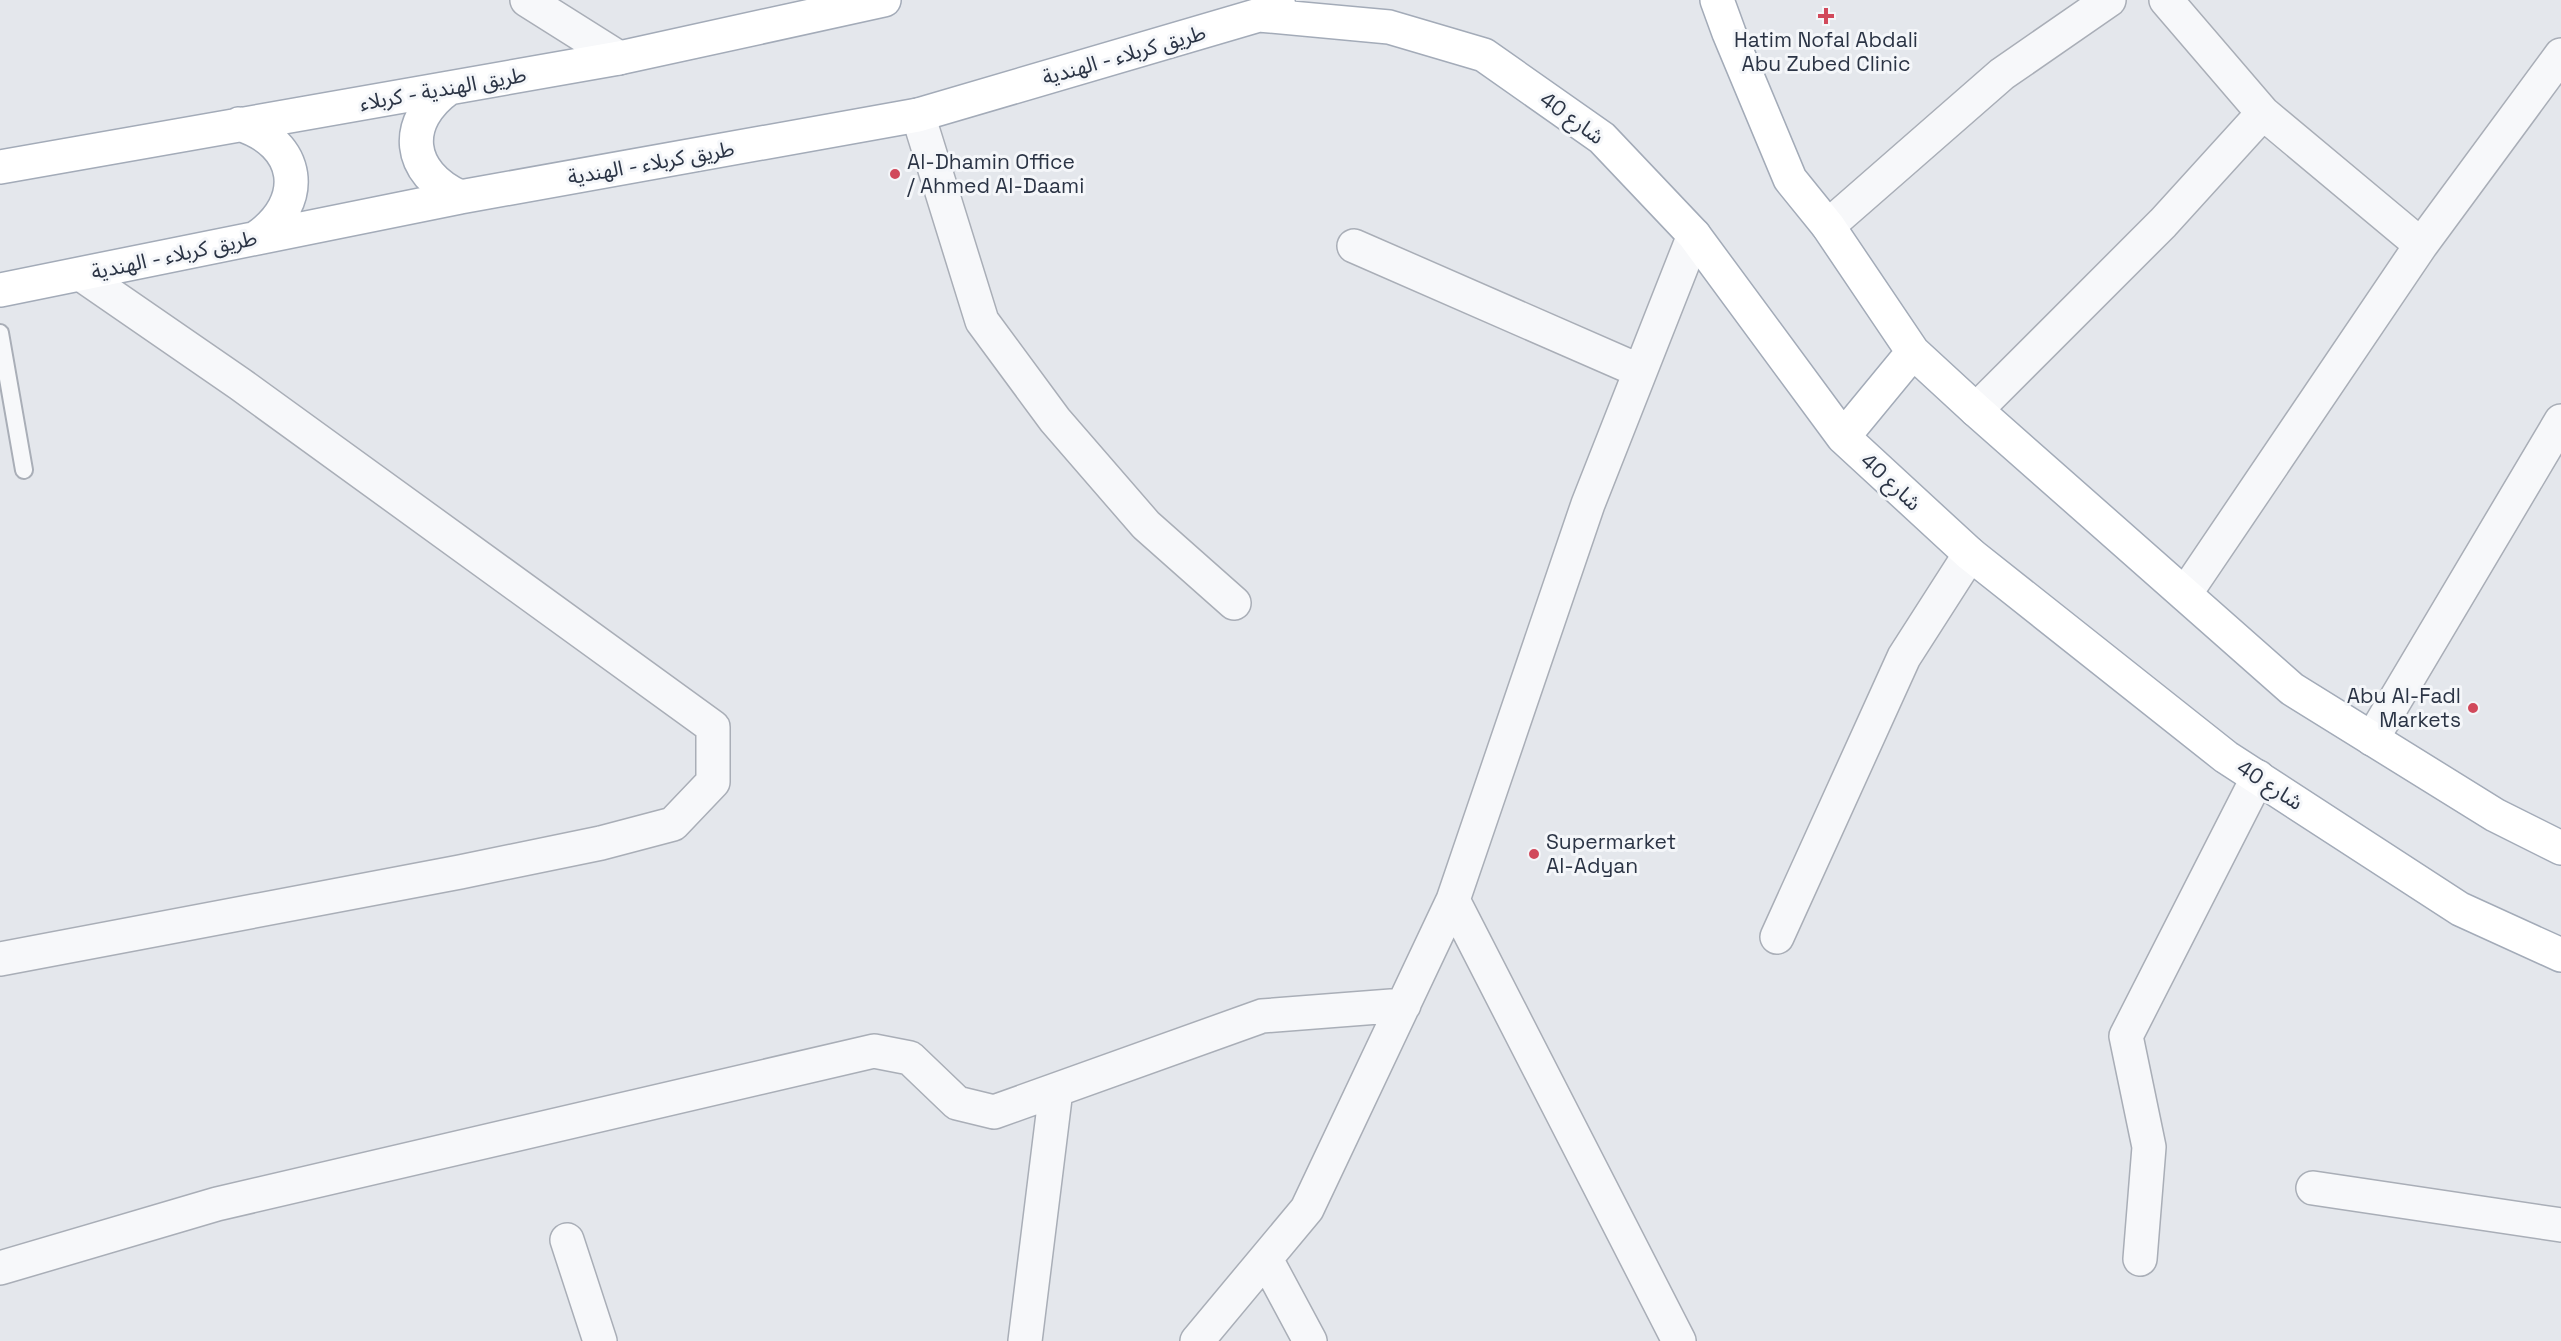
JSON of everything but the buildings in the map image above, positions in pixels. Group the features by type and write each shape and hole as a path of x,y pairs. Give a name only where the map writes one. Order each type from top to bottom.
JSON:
{"main road":[{"name":"طريق الهندية - كربلاء","path":"0,167 619,58 884,0"},
{"name":"طريق كربلاء - الهندية","path":"0,290 460,196 918,115 1259,15 1292,0"},
{"path":"1718,0 1729,33 1790,179 1828,226 1913,352 2292,689 2495,815 2561,848"},
{"name":"شارع 40","path":"1259,15 1389,27 1484,55 1602,138 1694,235 1843,437 1970,554 2226,757 2460,909 2561,955"},
{"path":"449,88 434,98 423,112 417,129 417,147 421,164 430,178 444,190 460,196"},
{"path":"239,124 257,130 273,141 285,156 291,174 290,194 284,212 272,227 256,238"},
{"path":"1843,437 1913,352"}],"street":[{"path":"527,0 619,58"},
{"path":"1828,226 2002,74 2109,0"},
{"path":"2166,0 2263,113 2421,245"},
{"path":"2185,594 2421,245 2561,55"},
{"path":"1976,410 2163,223 2263,113"},
{"path":"918,115 982,321 1055,420 1146,525 1234,603"},
{"path":"1197,1341 1308,1209 1453,900 1588,504 1694,235"},
{"path":"1354,246 1640,371"},
{"path":"0,959 601,843 673,824 713,782 713,727 240,384 82,275"},
{"path":"2373,739 2561,422"},
{"path":"1777,937 1904,657 1970,554"},
{"path":"2140,1259 2149,1148 2126,1036 2258,777"},
{"path":"1453,900 1679,1341"},
{"path":"0,1268 217,1204 874,1051 910,1058 957,1103 994,1112 1262,1016 1404,1005"},
{"path":"1025,1341 1056,1090"},
{"path":"2313,1188 2561,1225"},
{"path":"567,1240 600,1341"},
{"path":"1266,1258 1310,1341"}],"lane":[{"path":"0,333 24,470"}],"place":[{"name":"Hatim Nofal Abdali Abu Zubed Clinic","path":"1826,16"},
{"name":"Al-Dhamin Office / Ahmed Al-Daami","path":"895,174"},
{"name":"Abu Al-Fadl Markets","path":"2473,708"},
{"name":"Supermarket Al-Adyan","path":"1534,854"}]}
